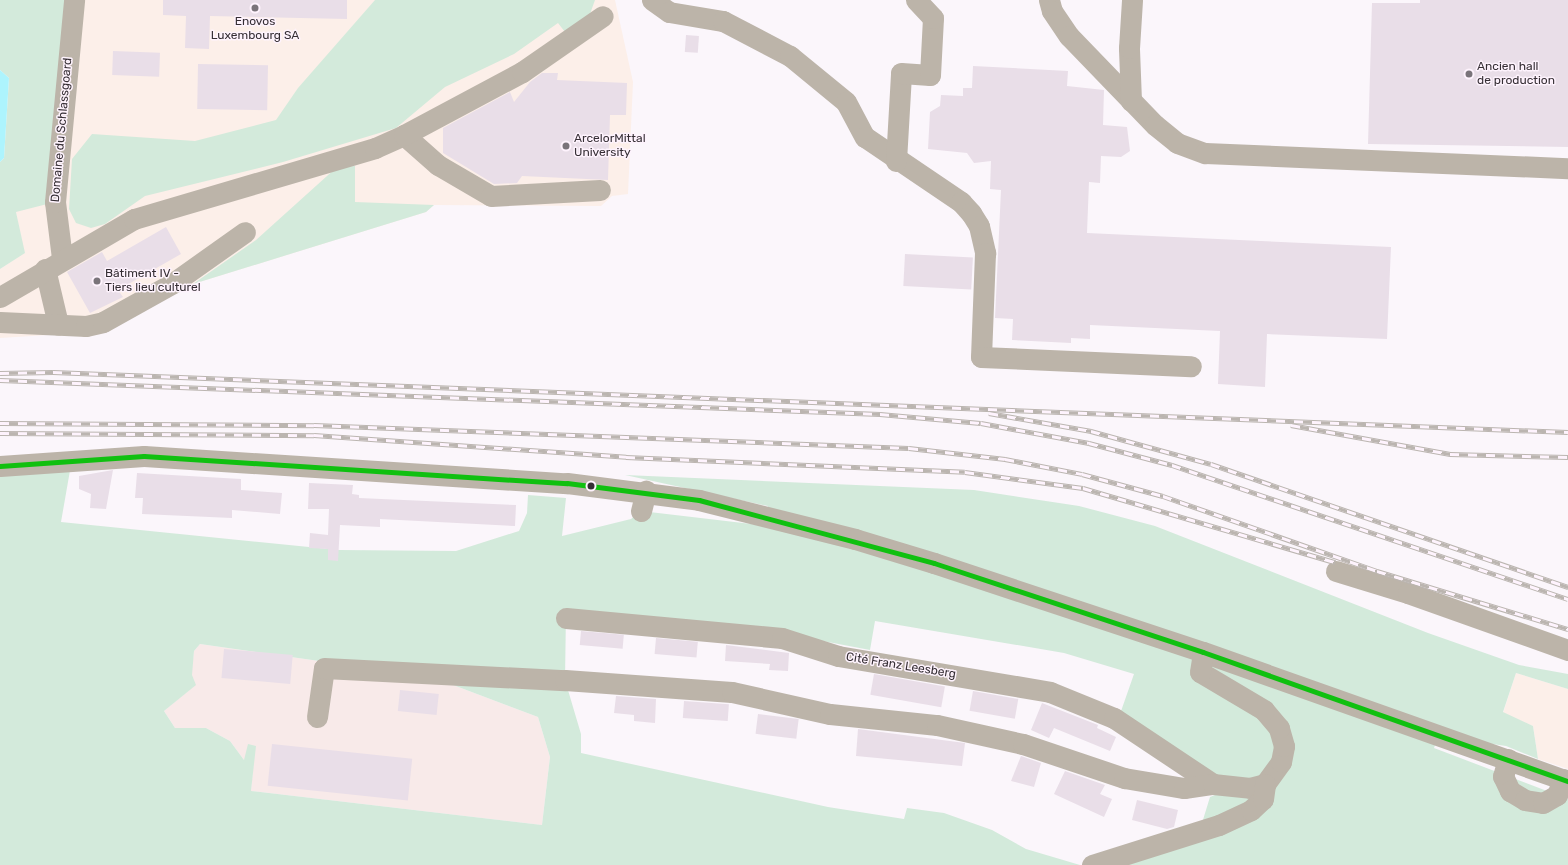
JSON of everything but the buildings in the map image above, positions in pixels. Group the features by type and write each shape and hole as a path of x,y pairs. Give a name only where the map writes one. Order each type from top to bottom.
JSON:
{"street":[{"name":"Domaine du Schlassgoard","path":"62,258 55,202 74,0"},
{"path":"652,0 669,12 723,21 790,56 846,102 865,137 896,161 961,202 979,226 986,253 981,357 1191,366"},
{"path":"896,161 901,73 930,74 933,18 916,0"},
{"path":"1049,0 1069,36 1131,101 1177,143 1205,153 1568,168"},
{"path":"1131,101 1129,48 1132,0"},
{"path":"0,297 62,258 134,219 375,148 404,135 522,72 603,16"},
{"path":"404,135 438,165 491,196 600,190"},
{"path":"0,322 86,326 103,322 173,283 245,232"},
{"path":"45,270 58,324"},
{"path":"0,466 111,455 144,456 643,501 713,503 855,539 1203,652 1565,780 1557,795 1543,803 1525,800 1510,791 1503,776 1508,760"},
{"path":"1336,572 1408,593 1568,650"},
{"name":"Cité Franz Leesberg","path":"566,618 782,638 838,656 1050,692 1114,718 1213,784"},
{"path":"1092,865 1219,824 1251,810 1263,799 1265,784 1281,762 1284,746 1278,728 1264,710 1200,672 1203,652"},
{"name":"Cité Franz Leesberg","path":"317,717 324,668 565,680 732,692 830,714 937,725 1023,744 1124,778 1184,788 1213,784 1250,788 1265,784"}],"shaded area":[{"path":"74,0 615,0 633,82 628,194 612,196 601,206 434,205 426,212 193,284 116,322 81,333 0,338 0,269 24,253 16,212"},
{"path":"200,644 432,677 538,717 550,757 542,825 251,791 255,746 244,760 230,741 206,728 175,728 164,711 195,685 191,675 194,651"},
{"path":"1516,673 1568,689 1568,769 1538,759 1533,726 1503,713"}],"green space":[{"path":"0,0 74,0 55,202 16,212 25,253 0,269 0,162 4,158 9,78 0,70"},
{"path":"375,0 595,0 590,14 565,32 558,23 514,54 445,87 396,128 283,162 145,196 105,224 91,228 76,223 69,209 72,159 92,134 195,141 276,120 298,88"},
{"path":"355,166 355,202 434,205 426,212 193,284 256,240 337,167"},
{"path":"72,459 61,522 339,550 456,551 519,531 527,513 528,495 566,498 562,536 631,519 641,511 760,525 768,506 625,475 974,490 1079,506 1155,526 1428,633 1519,665 1568,674 1568,689 1516,673 1503,712 1533,726 1538,759 1506,746 1438,736 1434,748 1568,799 1568,865 1090,865 1198,836 1210,797 1232,788 1120,714 1134,674 1064,653 875,621 870,650 807,638 566,612 565,680 581,734 581,753 828,807 904,819 907,808 944,813 992,830 1026,849 1080,865 0,865 0,473","holes":["200,644 432,677 538,717 550,757 542,825 251,791 256,746 248,744 244,760 230,741 206,728 175,728 164,711 196,685 192,675 194,651"]}],"water":[{"path":"0,70 9,78 4,158 0,162"}],"railway":[{"path":"0,373 53,372 1568,432"},
{"path":"0,380 880,414 981,423 1089,443 1172,465 1568,599"},
{"path":"989,413 1091,431 1211,464 1568,587"},
{"path":"0,423 314,425 909,448 1005,459 1082,474 1163,496 1377,571 1568,629"},
{"path":"1291,425 1450,454 1568,457"},
{"path":"0,433 314,435 626,457 965,472 1083,488 1335,562"}],"transit line":[{"path":"0,466 144,456 567,483 699,500 934,563 1203,652 1568,781"}],"place":[{"name":"Enovos Luxembourg SA","path":"255,8"},
{"name":"Ancien hall de production","path":"1469,74"},
{"name":"ArcelorMittal University","path":"566,146"},
{"name":"Bâtiment IV - Tiers lieu culturel","path":"97,281"}]}
